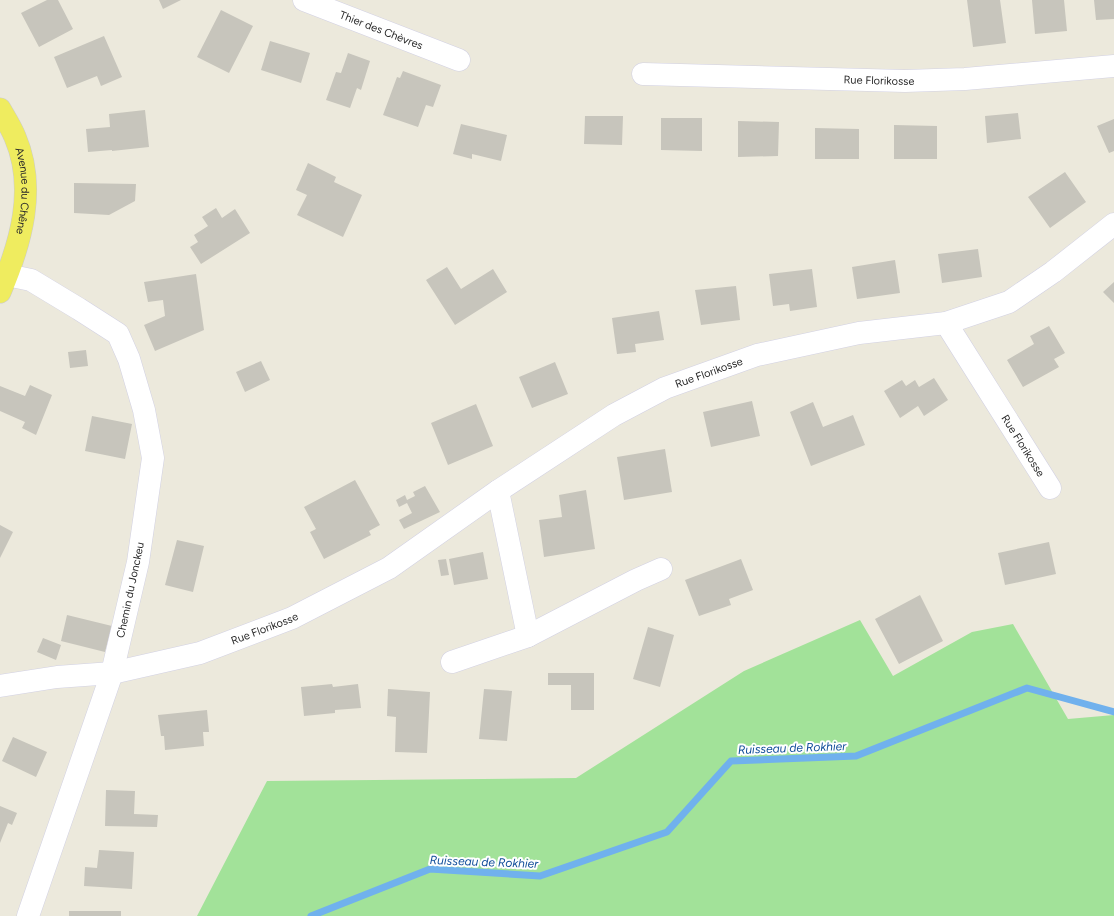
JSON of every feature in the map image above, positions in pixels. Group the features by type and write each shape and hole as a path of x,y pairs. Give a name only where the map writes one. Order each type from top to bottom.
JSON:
{"main road":[{"name":"Avenue du Chêne","path":"0,109 15,136 20,151 25,170 26,192 25,210 15,250 4,283"}],"street":[{"name":"Thier des Chèvres","path":"304,0 459,60"},
{"name":"Rue Florikosse","path":"643,74 905,81 966,79 1114,66"},
{"name":"Rue Florikosse","path":"0,686 57,677 112,673 200,653 292,618 389,568 498,491 614,415 665,388 757,355 858,333 946,323 1009,302 1053,272 1114,224"},
{"name":"Chemin du Jonckeu","path":"4,283 31,280 79,308 118,334 129,359 144,410 153,458 138,562 112,673 28,916"},
{"name":"Rue Florikosse","path":"946,323 1050,488"},
{"path":"498,491 528,636"},
{"path":"452,662 528,636 636,580 661,570"}],"green space":[{"path":"860,620 893,676 972,632 1013,624 1068,719 1114,715 1114,916 197,916 267,781 576,778 744,671"}],"building":[{"path":"47,0 58,0 73,29 39,47 21,13"},
{"path":"159,0 181,0 163,9"},
{"path":"967,0 1000,0 1006,43 973,47"},
{"path":"1032,0 1064,0 1067,31 1035,34"},
{"path":"1094,0 1114,0 1114,19 1096,20"},
{"path":"221,10 253,26 229,73 197,57"},
{"path":"104,36 122,77 101,86 97,76 67,88 54,57"},
{"path":"270,41 310,53 301,83 261,70"},
{"path":"348,53 370,61 361,90 357,88 350,108 326,100 336,72 341,73"},
{"path":"403,71 441,85 433,107 426,105 418,127 383,115 397,77 400,78"},
{"path":"145,110 149,147 88,152 86,129 110,127 109,114"},
{"path":"1018,113 1021,139 987,143 985,116"},
{"path":"585,116 623,116 622,145 584,144"},
{"path":"661,118 702,118 702,151 661,150"},
{"path":"1114,119 1114,151 1109,153 1097,126"},
{"path":"738,121 779,122 778,156 738,157"},
{"path":"461,124 507,135 501,161 472,154 472,159 453,154"},
{"path":"894,125 937,126 937,159 894,159"},
{"path":"815,128 859,129 859,159 815,159"},
{"path":"308,163 336,177 334,182 362,195 343,237 297,215 307,195 296,190"},
{"path":"1065,172 1086,202 1050,228 1028,197"},
{"path":"74,183 136,184 135,201 109,215 74,213"},
{"path":"216,208 222,218 235,209 250,233 201,264 190,247 198,242 194,235 208,226 202,217"},
{"path":"978,249 982,277 942,283 938,254"},
{"path":"895,260 900,293 857,299 852,267"},
{"path":"447,267 461,289 493,269 507,292 455,325 426,280"},
{"path":"812,269 817,307 790,311 789,304 773,306 769,274"},
{"path":"196,274 204,330 155,351 144,325 165,316 163,300 148,302 144,282"},
{"path":"1114,282 1114,303 1103,292"},
{"path":"736,286 740,320 701,325 695,290"},
{"path":"659,311 664,340 635,344 636,352 617,354 612,318"},
{"path":"1049,326 1065,353 1054,359 1059,367 1023,387 1007,360 1034,344 1030,336"},
{"path":"86,350 88,366 70,368 68,352"},
{"path":"261,361 270,380 245,392 236,372"},
{"path":"555,362 568,394 532,408 519,377"},
{"path":"934,378 948,400 924,416 918,406 900,418 884,391 902,380 906,386 915,380 919,387"},
{"path":"30,385 52,395 36,435 22,428 25,422 0,411 0,386 25,396"},
{"path":"752,401 760,436 711,447 703,412"},
{"path":"813,402 823,427 853,415 865,445 811,466 790,412"},
{"path":"476,404 493,446 448,465 431,423"},
{"path":"92,416 132,424 125,459 85,451"},
{"path":"665,449 672,492 624,500 617,457"},
{"path":"355,480 380,525 369,531 371,535 324,559 310,532 316,529 304,507"},
{"path":"425,486 440,512 404,529 399,520 412,513 407,503 399,507 396,500 405,495 407,500 415,496 413,492"},
{"path":"586,490 595,549 544,557 539,520 562,517 559,495"},
{"path":"0,525 13,532 0,558"},
{"path":"177,540 204,546 193,592 165,585"},
{"path":"1049,542 1056,574 1005,585 998,553"},
{"path":"483,552 488,579 454,585 449,559"},
{"path":"446,559 449,575 441,576 438,560"},
{"path":"741,559 753,590 729,599 731,605 699,616 685,580"},
{"path":"920,595 943,641 899,664 875,619"},
{"path":"67,615 112,626 105,652 61,641"},
{"path":"648,627 674,635 660,687 633,679"},
{"path":"43,638 61,645 56,660 37,652"},
{"path":"548,673 594,673 594,710 571,710 571,685 548,685"},
{"path":"332,684 333,687 358,684 361,708 335,710 335,713 304,716 301,687"},
{"path":"388,689 430,692 427,753 395,752 396,717 387,716"},
{"path":"484,689 512,691 507,741 479,739"},
{"path":"207,710 209,732 203,732 204,746 165,750 164,736 161,736 158,715"},
{"path":"13,737 47,752 36,777 2,761"},
{"path":"106,790 135,791 134,814 158,815 157,827 105,826"},
{"path":"0,806 17,813 12,825 8,823 0,843"},
{"path":"99,850 134,852 132,889 84,886 85,867 97,868"},
{"path":"69,911 121,911 121,916 69,916"}],"waterway":[{"name":"Ruisseau de Rokhier","path":"311,916 430,869 540,876 667,832 731,761 856,756 1027,688 1114,712"}]}
